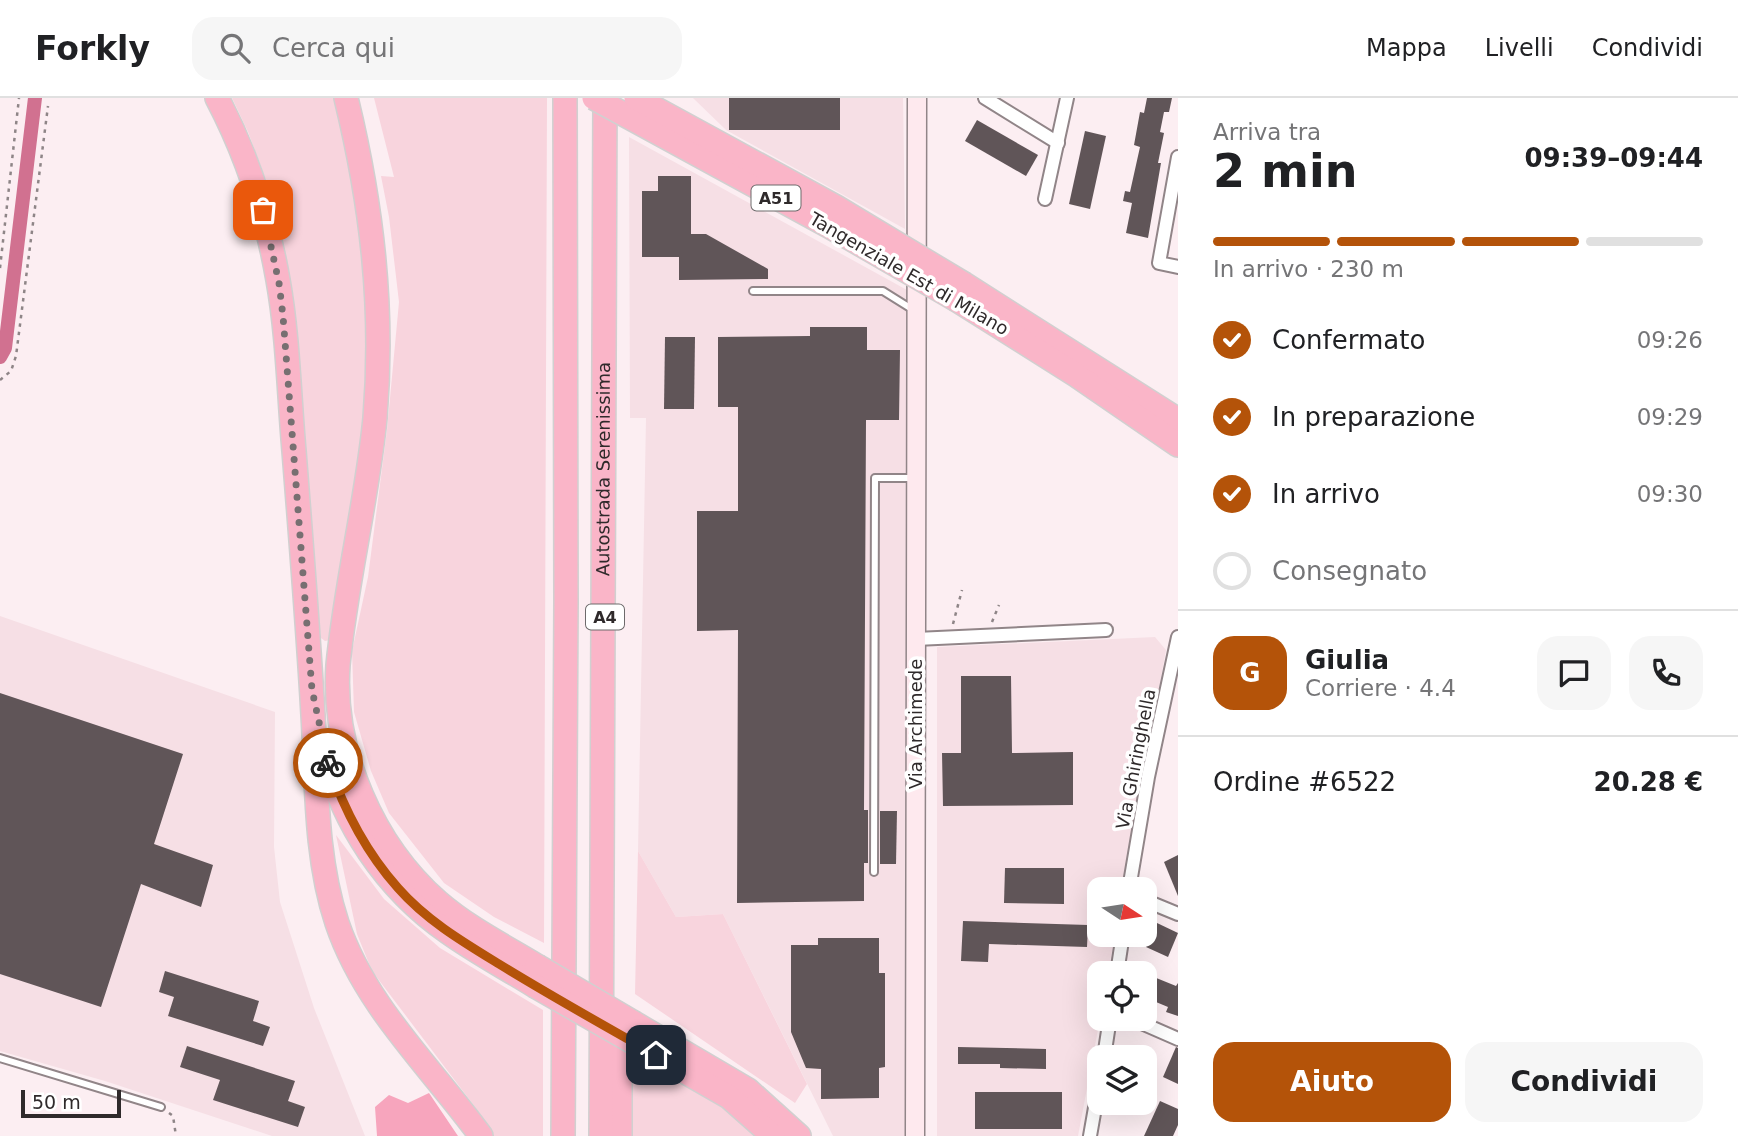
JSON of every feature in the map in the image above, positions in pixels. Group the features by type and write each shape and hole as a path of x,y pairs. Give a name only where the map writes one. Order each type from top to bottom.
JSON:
{"highway":[{"path":"217,98 255,186 268,229 279,283 323,856 328,891 341,934 359,974 377,1003 481,1136"},
{"path":"346,98 365,179 379,299 379,321 374,420 338,665 338,703 343,732 351,768 372,817 391,848 419,884 457,917 536,976"},
{"name":"A4","path":"563,1136 565,98"},
{"name":"Tangenziale Est di Milano","path":"594,98 827,225 961,292 1178,420"},
{"name":"Autostrada Serenissima","path":"601,1136 605,98"},
{"name":"Tangenziale Est di Milano","path":"636,98 836,207 1178,445"},
{"path":"312,690 327,762 351,822 380,866 400,890 442,928 536,976 634,1033 748,1090 799,1136"},
{"path":"601,925 620,1052 620,1136"},
{"path":"634,1033 729,1097 773,1136"}],"street":[{"name":"Via Archimede","path":"915,1136 917,98"},
{"path":"985,98 1058,143"},
{"path":"1045,199 1067,98"},
{"path":"1178,157 1159,263 1178,267"},
{"path":"916,639 1106,630"},
{"name":"Via Ghiringhella","path":"1131,877 1148,777 1178,637"},
{"path":"1157,905 1178,914"},
{"path":"1157,1030 1178,1039"},
{"path":"1090,1136 1094,1115"}],"lane":[{"path":"753,291 883,291 916,313"},
{"path":"874,872 875,478 916,478"},
{"path":"0,1058 161,1107"}],"path":[{"path":"0,268 19,98"},
{"path":"0,380 11,371 16,356 48,106"},
{"path":"950,637 962,590"},
{"path":"987,635 999,605"},
{"path":"161,1107 173,1116 176,1136"}],"shaded area":[{"path":"232,98 338,98 367,228 367,427 330,640 325,641 321,638 318,616 293,293 270,191"},
{"path":"374,98 547,98 544,943 494,917 444,883 389,813 371,771 354,712 352,651 368,577 387,430 399,302 389,217 381,176 394,177"},
{"path":"693,98 903,98 905,229 726,130"},
{"path":"629,137 907,290 905,1136 833,1136 723,914 676,917 638,851 646,418 630,418"},
{"path":"0,616 275,712 274,847 280,902 314,1008 365,1136 272,1136 105,1081 0,1051"},
{"path":"1155,637 1166,650 1125,877 1087,877 1087,947 1113,947 1110,961 1087,961 1087,1031 1098,1031 1095,1045 1087,1045 1087,1088 1078,1136 937,1136 937,647"},
{"path":"336,835 384,899 440,948 543,1010 543,1136 493,1136 475,1107 372,971 357,934"},
{"path":"638,851 676,917 723,914 807,1084 795,1103 635,994"},
{"path":"631,1061 735,1109 762,1136 629,1136"},
{"path":"429,1093 458,1136 377,1136 375,1107 389,1095 408,1103"}],"building":[{"path":"729,98 840,98 840,130 729,130"},
{"path":"1147,98 1172,98 1169,112 1164,112 1160,132 1164,133 1158,163 1161,163 1148,238 1126,233 1132,203 1123,201 1125,191 1130,192 1140,147 1134,145 1140,112 1144,113"},
{"path":"977,120 1038,155 1026,176 965,141"},
{"path":"1085,131 1106,136 1090,209 1069,204"},
{"path":"658,176 691,176 691,234 706,234 768,269 768,279 679,280 679,257 642,257 642,191 658,191"},
{"path":"810,327 867,327 867,350 900,350 899,420 866,420 864,810 868,810 868,863 864,863 864,901 737,903 738,630 697,631 697,511 738,511 738,407 718,407 718,337 810,336"},
{"path":"665,337 695,337 694,409 664,409"},
{"path":"961,676 1011,676 1012,753 1073,752 1073,805 943,806 942,753 961,753"},
{"path":"0,693 183,754 154,844 213,865 201,907 141,884 101,1007 0,974"},
{"path":"880,811 897,811 896,864 880,864"},
{"path":"1178,855 1178,896 1164,862"},
{"path":"1005,868 1064,868 1064,904 1004,903"},
{"path":"963,921 1087,925 1087,947 989,944 988,962 961,961"},
{"path":"1157,923 1178,933 1168,957 1146,947 1157,947"},
{"path":"818,938 879,938 879,973 885,973 885,1067 879,1068 879,1098 821,1099 821,1069 806,1068 791,1032 791,945 818,945"},
{"path":"165,971 259,1001 253,1021 270,1027 263,1046 168,1016 174,997 159,992"},
{"path":"1157,978 1176,986 1178,983 1178,1016 1166,1012 1168,1007 1157,1002"},
{"path":"187,1046 295,1081 288,1101 305,1107 298,1127 213,1100 220,1080 180,1067"},
{"path":"958,1047 1046,1049 1046,1069 1000,1068 1000,1064 958,1064"},
{"path":"1176,1047 1178,1048 1178,1084 1163,1077"},
{"path":"975,1092 1062,1092 1062,1129 975,1129"},
{"path":"1160,1101 1178,1109 1178,1125 1173,1136 1144,1136 1154,1115 1157,1115"}],"waterway":[{"path":"0,357 5,348 35,98"}],"way so far":[{"path":"263,210 279,283 283,316 312,690 328,763"}],"route":[{"path":"328,763 346,811 361,838 400,890 429,918 535,986 656,1055"}]}
